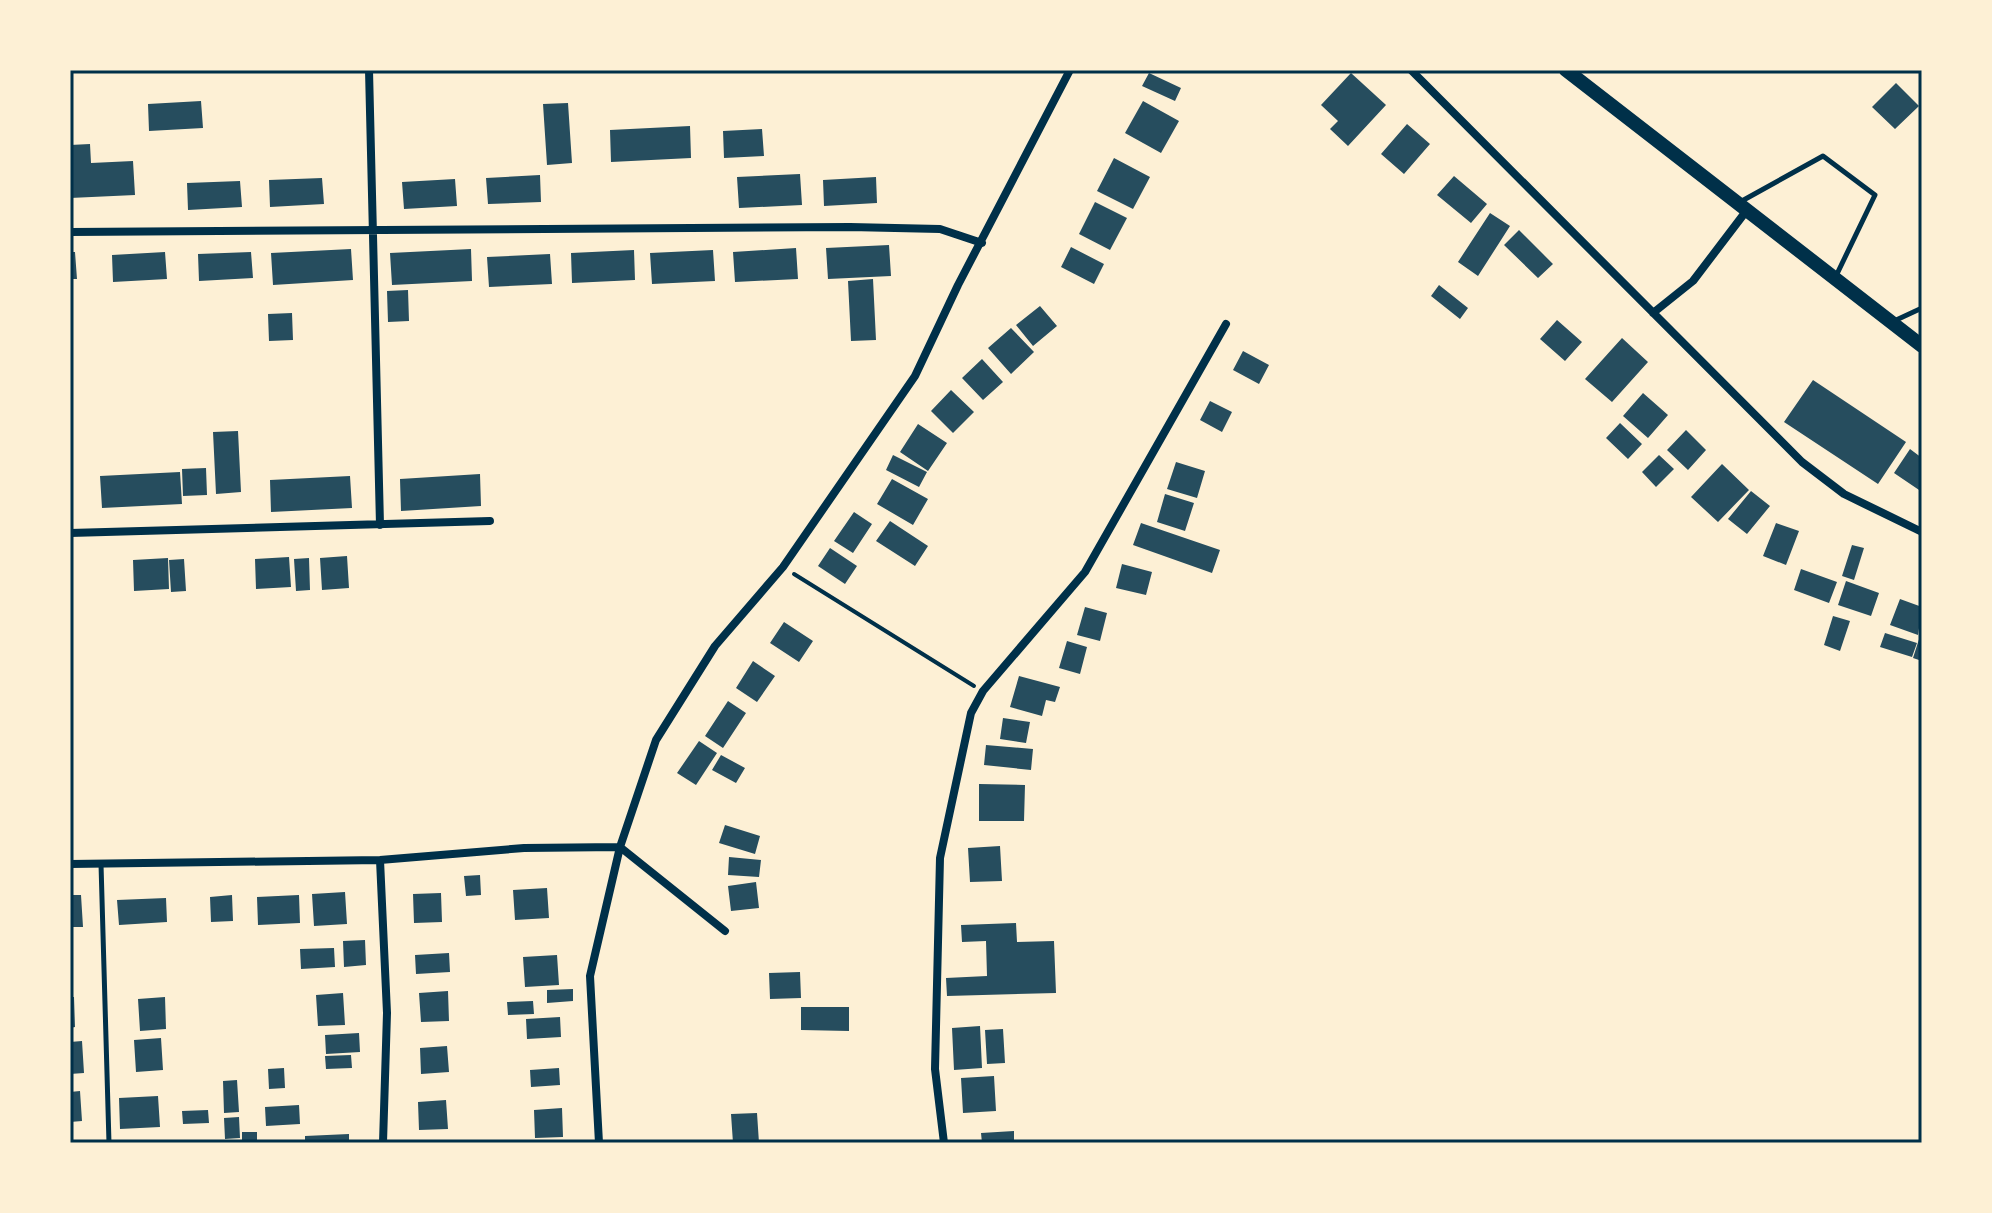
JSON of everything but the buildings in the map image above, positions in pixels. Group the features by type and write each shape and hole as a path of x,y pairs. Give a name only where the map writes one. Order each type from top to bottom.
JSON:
{"street":[{"path":"369,70 380,525"},
{"path":"599,1143 590,976 620,847 656,740 715,646 783,567 915,376 958,285 1070,70"},
{"path":"1411,70 1802,462 1844,494 1922,532"},
{"path":"1566,70 1922,346"},
{"path":"1653,313 1693,281 1742,207"},
{"path":"70,232 850,227 940,229 982,243"},
{"path":"944,1143 935,1069 940,858 971,713 983,691 1085,572 1226,324"},
{"path":"70,533 490,521"},
{"path":"70,864 380,860 524,848 620,847 725,931"},
{"path":"380,860 387,1013 383,1143"}],"lane":[{"path":"1742,207 1823,156 1875,195 1836,277"},
{"path":"1892,322 1922,308"},
{"path":"101,864 109,1143"}],"path":[{"path":"783,567 983,691"}]}
